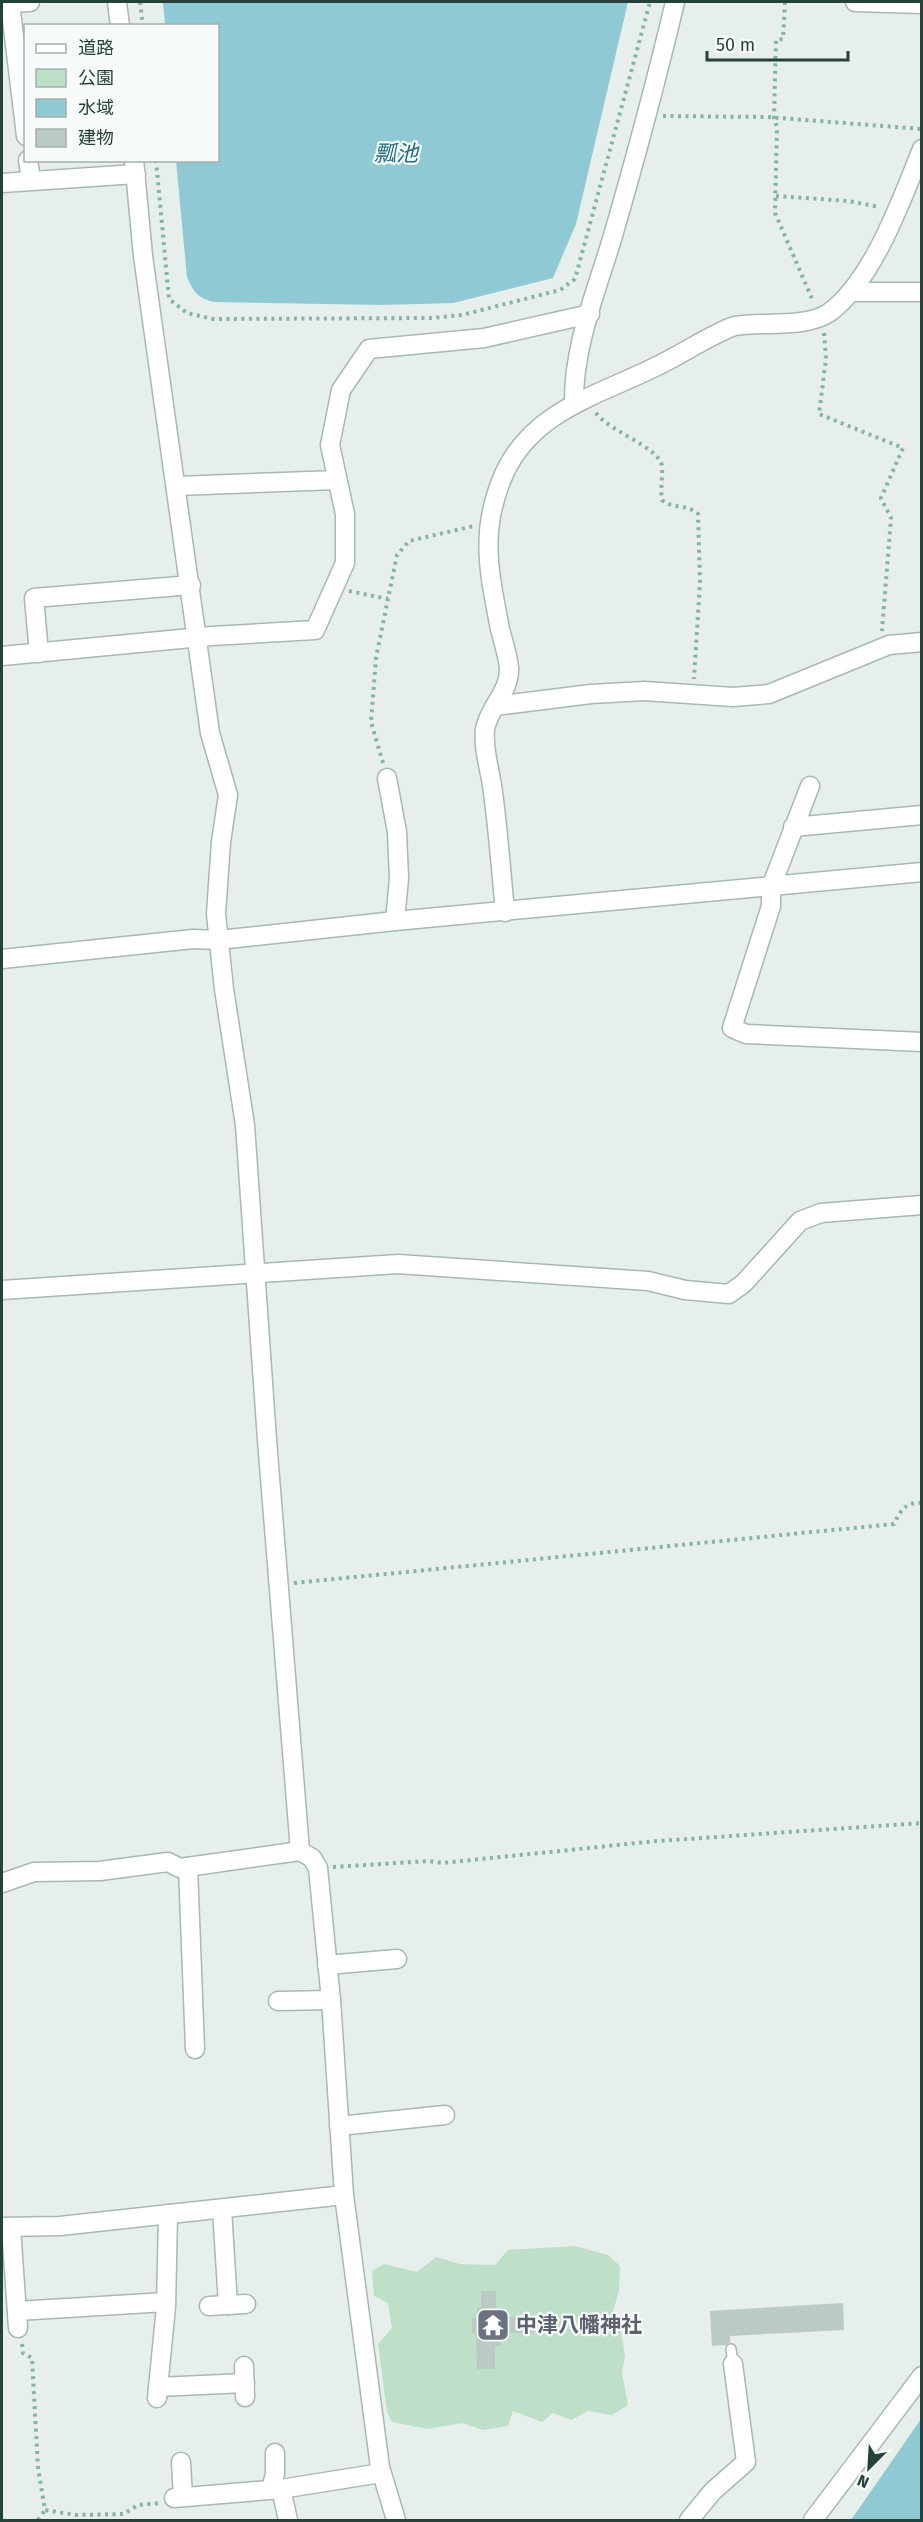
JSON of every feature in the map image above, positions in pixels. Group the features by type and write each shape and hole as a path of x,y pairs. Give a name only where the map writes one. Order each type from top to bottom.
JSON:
{"street":[{"path":"24,123 6,3 30,2"},
{"path":"117,2 120,24"},
{"path":"579,400 573,378 647,116 675,2"},
{"path":"855,2 921,4"},
{"path":"505,912 485,729 507,685 509,668 491,584 487,534 504,476 516,451 536,429 579,400 636,377 734,326 795,323 828,314 856,287 896,211 921,150"},
{"path":"28,162 31,180"},
{"path":"2,183 135,167 143,256 199,639 210,733 228,795 221,842 216,914 224,989 245,1125 300,1851"},
{"path":"851,292 921,292"},
{"path":"2,656 315,630 345,563 345,514 330,445 341,390 369,349 484,339 590,314"},
{"path":"177,486 337,480"},
{"path":"39,653 34,598 191,585"},
{"path":"495,706 591,694 644,691 733,697 769,694 889,645 921,642"},
{"path":"387,778 397,832 399,878 395,921"},
{"path":"810,786 771,887 771,906 732,1028 746,1034 921,1042"},
{"path":"793,827 921,815"},
{"path":"2,959 193,939 219,940 395,921 921,872"},
{"path":"2,1290 398,1264 648,1281 685,1290 729,1294 744,1283 801,1221 821,1213 921,1205"},
{"path":"2,1883 34,1872 100,1871 168,1862 180,1868 300,1851 312,1858 318,1868 331,2000 344,2195 381,2472 396,2520"},
{"path":"188,1867 195,2049"},
{"path":"327,1965 397,1959"},
{"path":"278,2001 331,2000"},
{"path":"339,2126 445,2115"},
{"path":"166,2302 17,2319 6,2227 60,2226 344,2195"},
{"path":"209,2306 237,2304 222,2209"},
{"path":"168,2214 166,2302 157,2393 245,2382"},
{"path":"689,2520 713,2491 746,2462 732,2357"},
{"path":"813,2520 921,2376"},
{"path":"275,2452 276,2489 288,2520"},
{"path":"181,2462 179,2498 276,2489 381,2472"}],"path":[{"path":"140,2 142,24"},
{"path":"156,162 169,298 188,313 213,320 430,318 462,315 560,290 575,279 650,2"},
{"path":"647,116 767,117 921,129"},
{"path":"776,196 848,201 896,211"},
{"path":"579,400 599,418 626,437 650,449 657,457 662,464 662,500 667,504 693,509 698,514 700,582 693,694"},
{"path":"387,778 371,722 376,658 397,555 409,542 489,522"},
{"path":"334,588 388,599"},
{"path":"279,1585 350,1576 740,1541 894,1524 903,1507 911,1502 921,1503"},
{"path":"318,1868 441,1863 657,1841 921,1823"},
{"path":"17,2319 23,2353 32,2358 38,2468 45,2510 39,2520"},
{"path":"45,2510 76,2515 124,2514 138,2505 167,2502 179,2498"}],"green space":[{"path":"575,2246 608,2255 620,2266 619,2290 611,2319 620,2325 625,2356 622,2372 628,2405 612,2415 588,2411 571,2420 553,2413 542,2422 513,2411 508,2426 483,2430 462,2423 428,2429 392,2422 387,2412 378,2344 392,2328 388,2303 374,2296 372,2271 384,2264 417,2272 436,2257 460,2264 495,2265 508,2250"}],"water":[{"name":"瓢池","path":"163,2 628,2 576,224 553,278 453,303 382,305 215,302 201,297 194,291 187,277 176,162 219,162 219,24 165,24"},
{"path":"921,2419 921,2520 851,2520"}],"building":[{"name":"中津八幡神社","path":"481,2291 496,2291 496,2308 500,2308 500,2317 534,2317 534,2333 501,2333 501,2346 495,2346 495,2369 477,2369 476,2334 472,2333 472,2318 477,2318 477,2308 481,2308"},
{"path":"843,2303 844,2330 730,2336 730,2342 726,2345 712,2346 710,2311"}],"place":[{"name":"中津八幡神社","path":"493,2325"}]}
